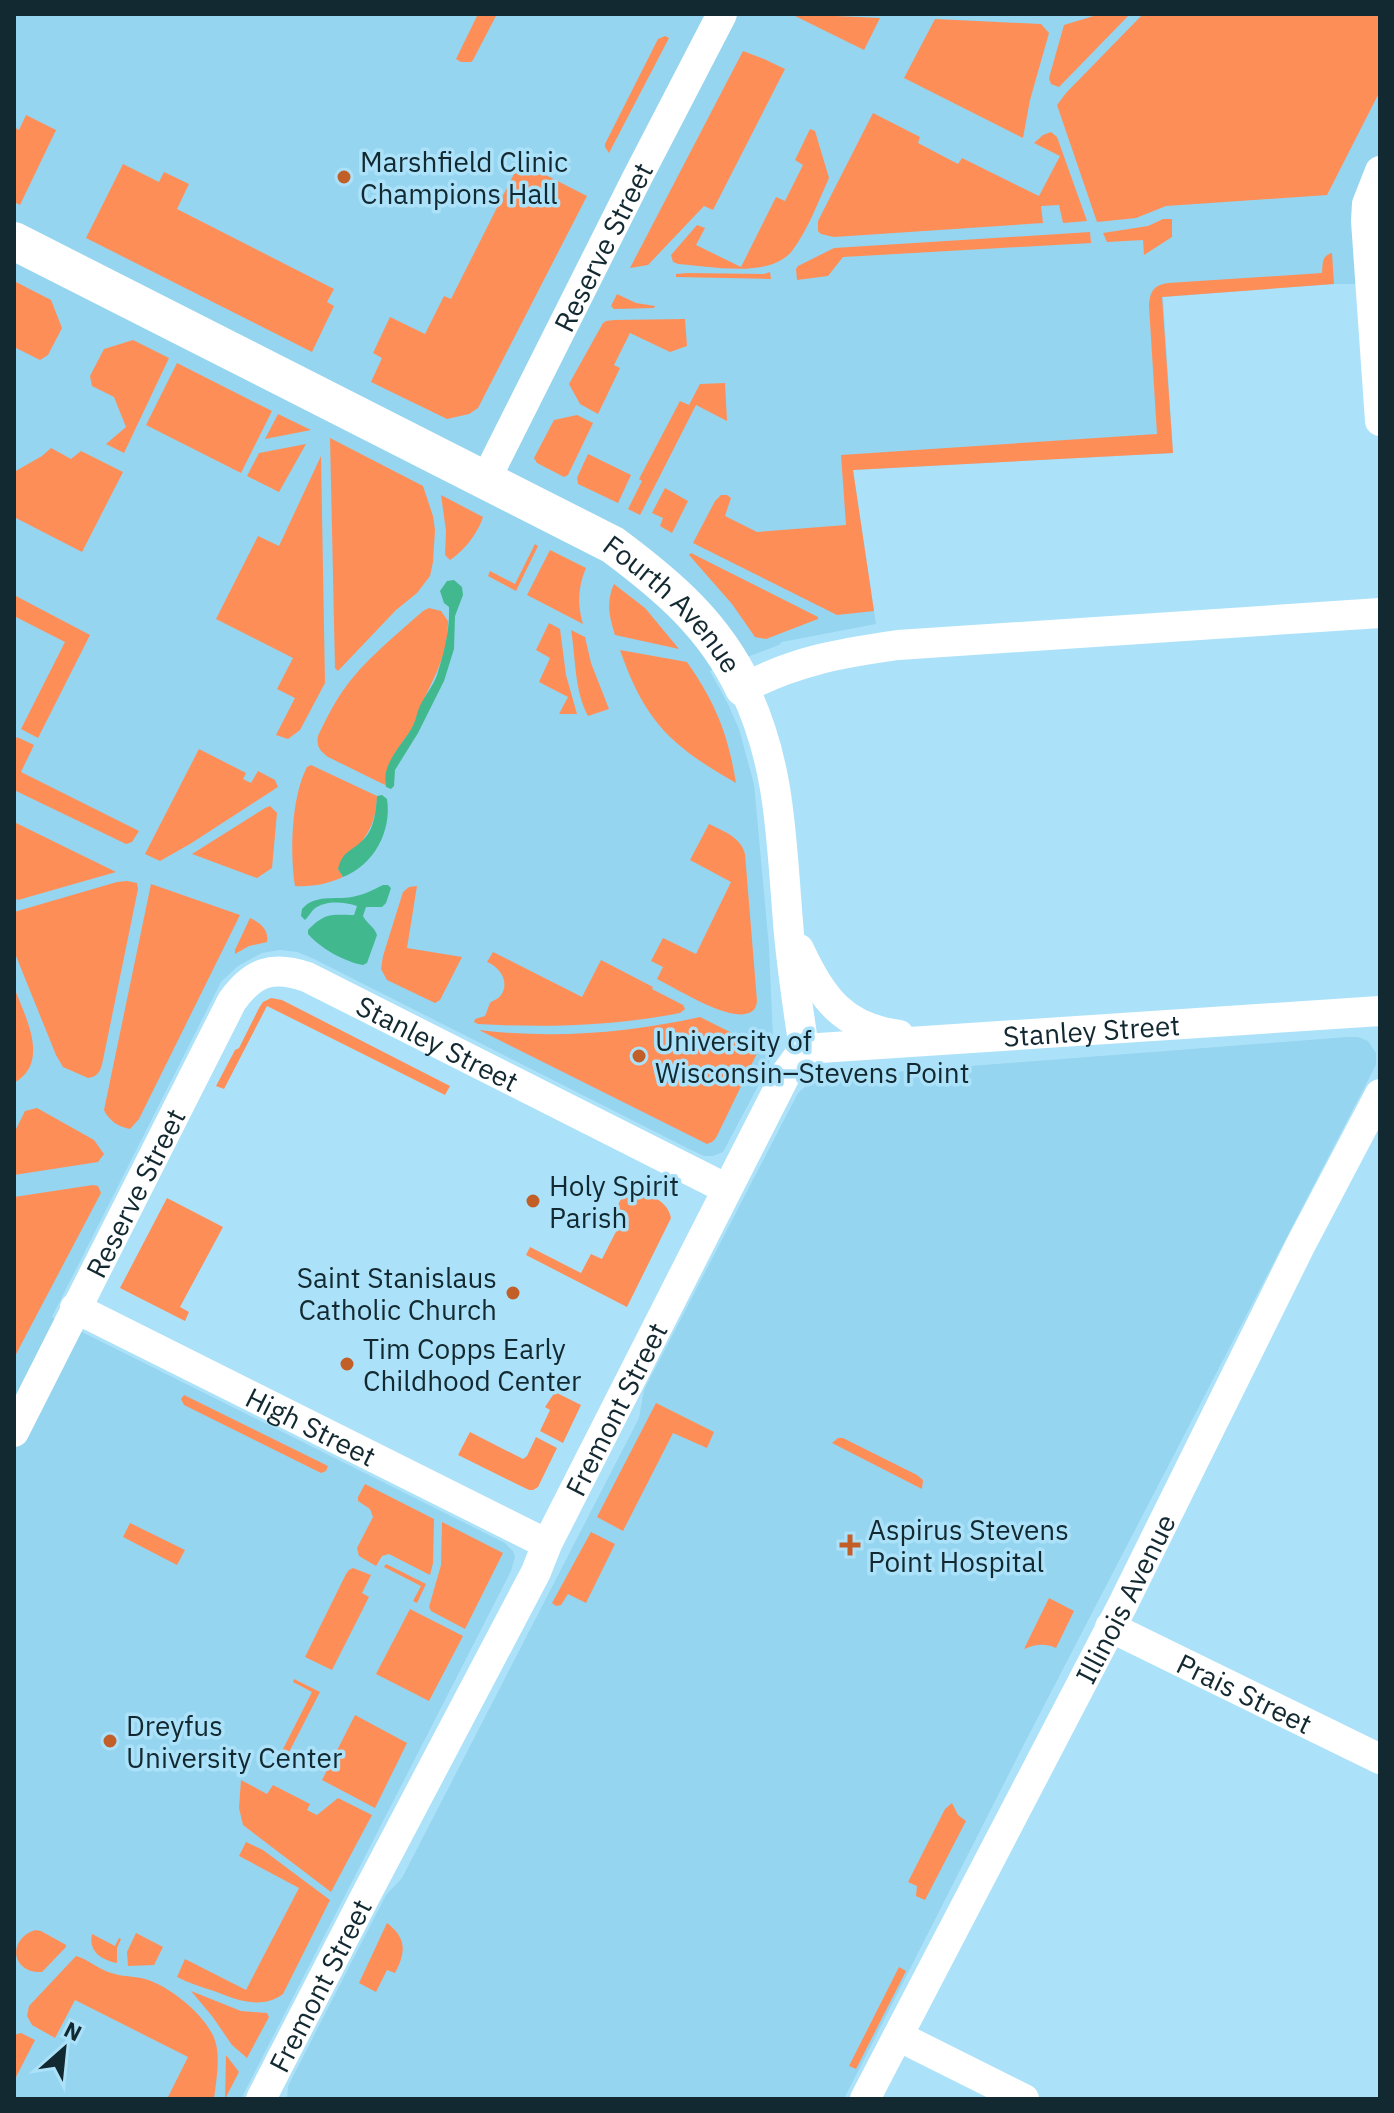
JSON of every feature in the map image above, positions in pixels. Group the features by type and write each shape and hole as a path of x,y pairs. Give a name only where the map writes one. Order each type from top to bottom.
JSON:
{"street":[{"name":"Reserve Street","path":"486,479 722,14"},
{"path":"1380,171 1367,204 1366,221 1380,421"},
{"name":"Fourth Avenue","path":"14,241 613,545 650,572 686,606 731,661 744,688 772,673 823,657 898,645 1380,613"},
{"path":"744,688 761,729 775,780 788,926 804,1049"},
{"path":"788,926 820,990 834,1008 854,1022 885,1033 951,1040"},
{"name":"Reserve Street","path":"14,1432 232,1001 242,987 257,976 273,970"},
{"name":"Stanley Street","path":"273,970 307,977 727,1189"},
{"name":"Stanley Street","path":"804,1049 1380,1011"},
{"name":"Fremont Street","path":"261,2099 536,1572 547,1544 787,1072 804,1049"},
{"name":"Illinois Avenue","path":"865,2099 1110,1627 1300,1246 1380,1094"},
{"name":"High Street","path":"75,1308 547,1544"},
{"name":"Prais Street","path":"1110,1627 1380,1759"},
{"path":"898,2036 1024,2099"}],"shaded area":[{"name":"University of Wisconsin–Stevens Point","path":"14,14 1380,14 1380,284 1334,284 1163,297 1173,453 853,470 876,624 782,642 710,671 739,729 754,784 769,947 773,1038 773,1053 764,1075 723,1152 704,1156 689,1149 297,952 280,950 262,953 238,966 221,982 52,1317 505,1543 515,1557 511,1571 241,2099 14,2099"},
{"path":"478,14 497,14 473,60 461,62 456,59"},
{"path":"791,14 880,18 864,50"},
{"path":"1100,14 1130,14 1059,87 1051,84 1049,78 1064,25"},
{"path":"1143,14 1380,14 1380,91 1327,195 1166,206 1136,218 1097,222 1057,105"},
{"path":"935,19 1041,24 1049,33 1023,138 904,78"},
{"path":"669,38 609,153 605,144 658,39"},
{"path":"743,51 785,69 713,210 704,206 648,265 630,268"},
{"path":"873,113 920,137 918,143 958,164 962,158 1039,196 1060,156 1034,143 1051,132 1057,137 1087,221 1063,223 1059,205 1041,206 1043,223 834,237 821,234 818,221"},
{"path":"26,115 56,130 20,205 14,202 14,127 19,130"},
{"path":"810,129 815,131 829,178 808,225 792,251 782,260 754,268 673,262 671,255 697,225 705,228 696,245 741,267 776,197 785,201 803,165 795,160"},
{"path":"520,162 587,196 478,408 469,414 447,419 371,382 382,358 373,353 390,317 425,334 444,296 451,299"},
{"path":"123,164 159,182 164,172 189,184 177,209 334,289 327,302 334,306 312,352 86,238"},
{"path":"1163,219 1172,219 1172,237 1144,255 1143,240 1107,242 1103,233 1148,226"},
{"path":"1090,232 1091,243 843,257 828,276 797,280 798,266 834,248"},
{"path":"1332,253 1334,284 1162,297 1173,453 853,470 874,611 837,615 693,543 721,495 731,498 725,516 757,532 846,525 841,455 1157,434 1149,306 1151,293 1156,287 1168,283 1322,273 1324,258"},
{"path":"770,272 771,279 676,277 676,274 687,273"},
{"path":"14,281 51,300 62,328 48,355 40,360 14,347"},
{"path":"617,294 636,303 655,306 614,309 611,306"},
{"path":"685,319 687,346 670,352 630,333 614,365 620,368 598,414 580,404 569,384 603,323 614,320"},
{"path":"133,340 169,358 124,453 106,444 126,427 114,397 92,386 90,376 104,349"},
{"path":"177,363 272,411 241,473 146,425"},
{"path":"725,383 727,421 696,405 640,515 628,509 642,481 639,479 680,401 689,405 700,384"},
{"path":"278,414 311,430 265,439"},
{"path":"577,415 593,423 568,475 564,477 537,463 534,458 554,420"},
{"path":"330,438 423,486 435,530 430,576 417,593 396,610 338,671 335,668"},
{"path":"306,444 279,492 247,476 259,453"},
{"path":"51,448 71,459 81,451 123,472 82,552 14,517 14,472"},
{"path":"588,454 631,475 618,503 578,484 577,478"},
{"path":"321,456 325,683 300,730 288,739 276,735 295,698 277,689 293,658 216,619 258,536 279,546"},
{"path":"665,488 688,501 672,533 660,526 663,518 652,513"},
{"path":"441,495 483,517 470,541 450,560 445,555 446,531"},
{"path":"535,544 538,546 516,591 488,576 490,571 515,584"},
{"path":"550,550 586,568 579,596 583,624 527,595"},
{"path":"691,553 818,619 766,639 755,637 732,604 689,555"},
{"path":"454,580 462,587 463,595 455,616 454,649 444,681 395,770 391,789 386,787 385,779 388,765 412,728 440,667 449,607 440,591 447,581"},
{"path":"614,584 645,608 679,649 615,635 609,609"},
{"path":"14,595 90,635 38,738 21,729 65,642 14,616"},
{"path":"429,608 441,611 448,621 446,644 413,725 391,761 385,785 328,757 319,748 318,736 339,697 360,669"},
{"path":"549,623 560,629 566,675 577,714 559,714 568,697 539,682 550,658 536,650"},
{"path":"571,630 585,637 591,663 609,709 588,716 578,685"},
{"path":"620,650 687,662 719,719 736,783 694,757 663,730 640,696"},
{"path":"17,737 34,745 21,772 139,831 132,842 126,844 14,790 14,742"},
{"path":"199,749 246,773 243,779 251,783 258,771 275,780 278,787 160,861 145,854"},
{"path":"311,765 377,796 376,808 370,828 338,869 343,877 331,882 295,886 292,842 295,809 302,780 307,767"},
{"path":"377,796 387,799 388,811 378,846 364,864 343,877 338,869 340,863 367,836 374,820"},
{"path":"270,806 277,813 272,868 257,878 192,854 265,808"},
{"path":"14,822 116,872 18,900 14,898"},
{"path":"709,824 736,839 745,854 757,1001 753,1011 742,1014 717,1009 657,979 663,967 651,961 663,938 696,954 731,882 690,860"},
{"path":"127,881 137,883 138,889 102,1063 97,1074 88,1078 63,1067 56,1055 14,951 14,912"},
{"path":"151,884 240,915 139,1119 130,1129 115,1123 104,1110"},
{"path":"383,885 391,888 386,903 382,907 366,907 363,916 377,935 367,963 363,965 341,958 308,934 308,930 324,917 354,915 357,906 324,904 314,909 305,920 301,916 307,904 319,899 356,896"},
{"path":"417,886 407,948 462,957 440,1000 435,1003 387,980 381,969 403,892"},
{"path":"250,918 263,927 267,942 249,946 235,954 235,950"},
{"path":"493,952 582,997 601,960 653,987 685,1009 680,1013 604,1023 554,1026 478,1024 474,1022 475,1019 485,1016 490,1003 504,990 502,976 496,967 487,962"},
{"path":"14,987 29,1025 33,1051 25,1074 14,1083"},
{"path":"271,998 282,1000 450,1086 445,1095 267,1006 224,1089 216,1086 259,1008"},
{"path":"700,1017 760,1047 716,1138 707,1144 479,1030 535,1034 590,1033"},
{"name":"Aspirus Stevens Point Hospital","path":"1347,1037 1368,1041 1376,1053 1376,1065 844,2099 287,2099 288,2086 386,1895 402,1878 639,1418 644,1390 798,1093 813,1080 828,1077"},
{"path":"37,1108 94,1140 104,1154 98,1162 14,1175 14,1133 25,1111"},
{"path":"628,1185 660,1201 671,1218 627,1307 526,1255 530,1247 581,1273 591,1254 602,1259 625,1214 616,1209"},
{"path":"98,1186 101,1193 14,1358 14,1197"},
{"path":"167,1198 223,1227 180,1307 189,1312 185,1321 120,1288"},
{"path":"555,1392 581,1405 563,1443 540,1431 550,1410 545,1407"},
{"path":"184,1395 328,1466 326,1471 321,1473 184,1405 181,1399"},
{"path":"656,1403 714,1432 707,1448 673,1433 623,1531 597,1517"},
{"path":"470,1432 523,1459 536,1437 557,1448 538,1487 529,1490 458,1455"},
{"path":"838,1438 917,1475 923,1480 922,1489 832,1443"},
{"path":"365,1484 434,1519 430,1575 389,1554 382,1556 376,1566 359,1556 357,1548 373,1517 370,1509 358,1501"},
{"path":"442,1522 503,1553 465,1629 429,1607 441,1565"},
{"path":"130,1523 185,1550 177,1565 123,1537"},
{"path":"591,1532 615,1544 586,1603 568,1594 561,1605 556,1606 552,1603"},
{"path":"386,1564 426,1584 417,1603 413,1601 421,1586 384,1567"},
{"path":"353,1568 371,1575 362,1593 369,1597 332,1670 305,1657 346,1574"},
{"path":"1049,1598 1074,1611 1056,1648 1040,1645 1024,1649"},
{"path":"410,1609 463,1636 429,1701 376,1674"},
{"path":"294,1679 320,1692 287,1756 281,1753 312,1692 293,1682"},
{"path":"355,1715 407,1743 375,1808 322,1780"},
{"path":"241,1780 267,1794 273,1785 310,1804 307,1810 317,1815 338,1798 372,1815 331,1892 243,1825 239,1808"},
{"path":"952,1803 958,1815 966,1821 925,1900 916,1896 917,1886 908,1882 945,1809"},
{"path":"246,1842 263,1850 330,1900 283,1994 266,2002 231,1998 177,1977 185,1959 246,1990 299,1888 239,1856"},
{"path":"387,1923 398,1934 403,1952 395,1973 387,1970 376,1992 359,1983"},
{"path":"35,1930 66,1945 42,1972 24,1968 16,1956 20,1941"},
{"path":"136,1933 163,1947 154,1965 128,1966 127,1952"},
{"path":"92,1934 115,1946 121,1939 117,1948 117,1963 97,1954 92,1946"},
{"path":"76,1956 110,1973 155,1983 188,2004 206,2024 216,2044 218,2064 214,2099 167,2099 188,2057 75,2000 55,2038 32,2025 27,2016 29,2006"},
{"path":"899,1967 906,1971 856,2069 849,2066"},
{"path":"191,1991 241,2011 267,2013 269,2017 247,2058 232,2045"},
{"path":"21,2033 35,2040 14,2081 14,2035"},
{"path":"226,2055 239,2072 225,2099"}],"place":[{"name":"Marshfield Clinic Champions Hall","path":"344,177"},
{"name":"University of Wisconsin–Stevens Point","path":"639,1056"},
{"name":"Holy Spirit Parish","path":"533,1201"},
{"name":"Saint Stanislaus Catholic Church","path":"513,1293"},
{"name":"Tim Copps Early Childhood Center","path":"347,1364"},
{"name":"Aspirus Stevens Point Hospital","path":"850,1545"},
{"name":"Dreyfus University Center","path":"110,1741"}]}
